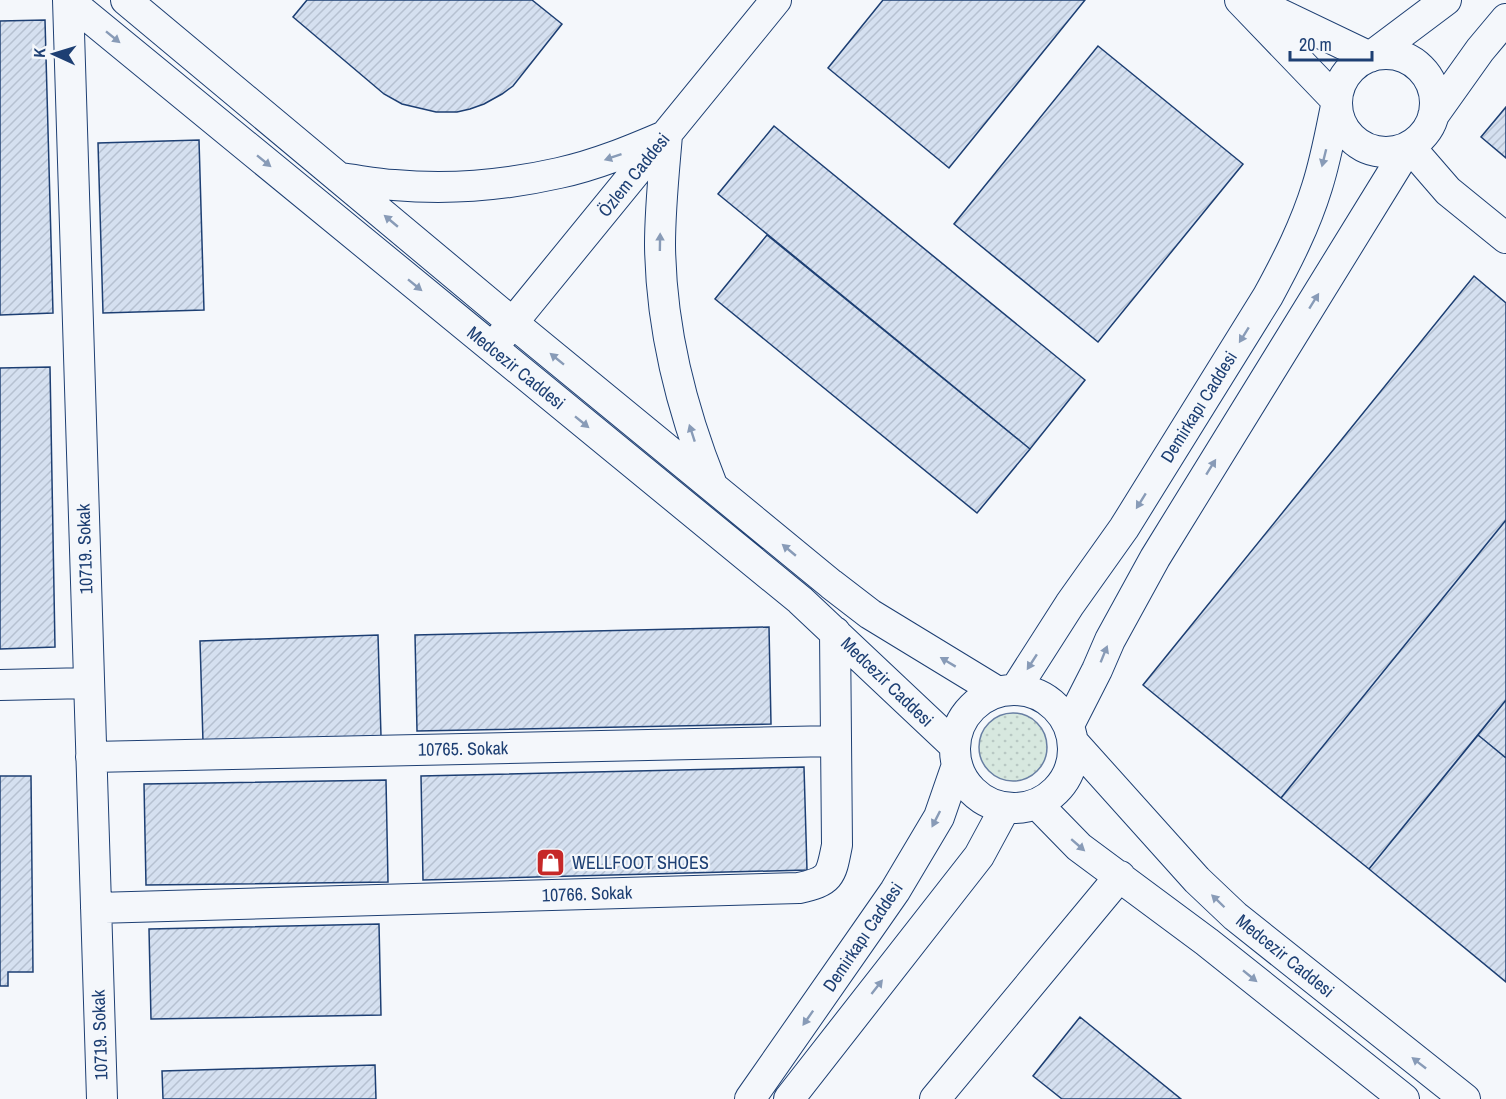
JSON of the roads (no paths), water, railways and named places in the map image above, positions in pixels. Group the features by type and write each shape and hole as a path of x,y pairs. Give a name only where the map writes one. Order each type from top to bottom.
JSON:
{"street":[{"name":"Medcezir Caddesi","path":"68,0 800,600 835,632 956,755"},
{"name":"10719. Sokak","path":"68,0 102,1099"},
{"name":"Medcezir Caddesi","path":"126,0 513,323 831,584 870,614 1006,691"},
{"name":"Özlem Caddesi","path":"492,348 776,0"},
{"path":"1240,0 1337,101"},
{"path":"1251,0 1370,57 1383,54 1396,55 1419,67 1428,78 1433,90 1435,103 1433,116"},
{"path":"1409,146 1390,152 1379,152 1360,145 1345,131 1340,122 1337,101 1343,79 1360,62 1446,0"},
{"path":"1071,733 1110,640 1155,558 1409,146 1424,133 1433,116 1480,50 1506,19"},
{"name":"Demirkapı Caddesi","path":"1006,691 1124,528 1288,260 1317,186 1337,101"},
{"path":"339,178 394,185 452,187 507,183 560,173 614,157 667,135 660,243 662,296 669,344 680,393 694,440 713,488"},
{"path":"1409,146 1448,191 1506,238"},
{"name":"10766. Sokak","path":"96,908 799,888 819,884 832,871 837,845 835,632"},
{"path":"0,685 89,683"},
{"path":"1006,691 1031,692 1047,699 1060,711 1071,733 1073,758 1060,786 1050,797 1023,808 1005,808 989,803 975,793 964,780 956,755 959,728 968,712 981,700 1006,691"},
{"name":"Medcezir Caddesi","path":"1071,733 1197,880 1235,916 1465,1099"},
{"name":"10765. Sokak","path":"91,757 835,741"},
{"name":"Demirkapı Caddesi","path":"750,1099 895,891 939,817 956,755"},
{"name":"Medcezir Caddesi","path":"1037,804 1079,847 1207,942 1404,1099"},
{"name":"Demirkapı Caddesi","path":"789,1099 979,856 1005,808"},
{"path":"935,1099 1120,876"}],"place":[{"name":"WELLFOOT SHOES","path":"551,863"}]}
